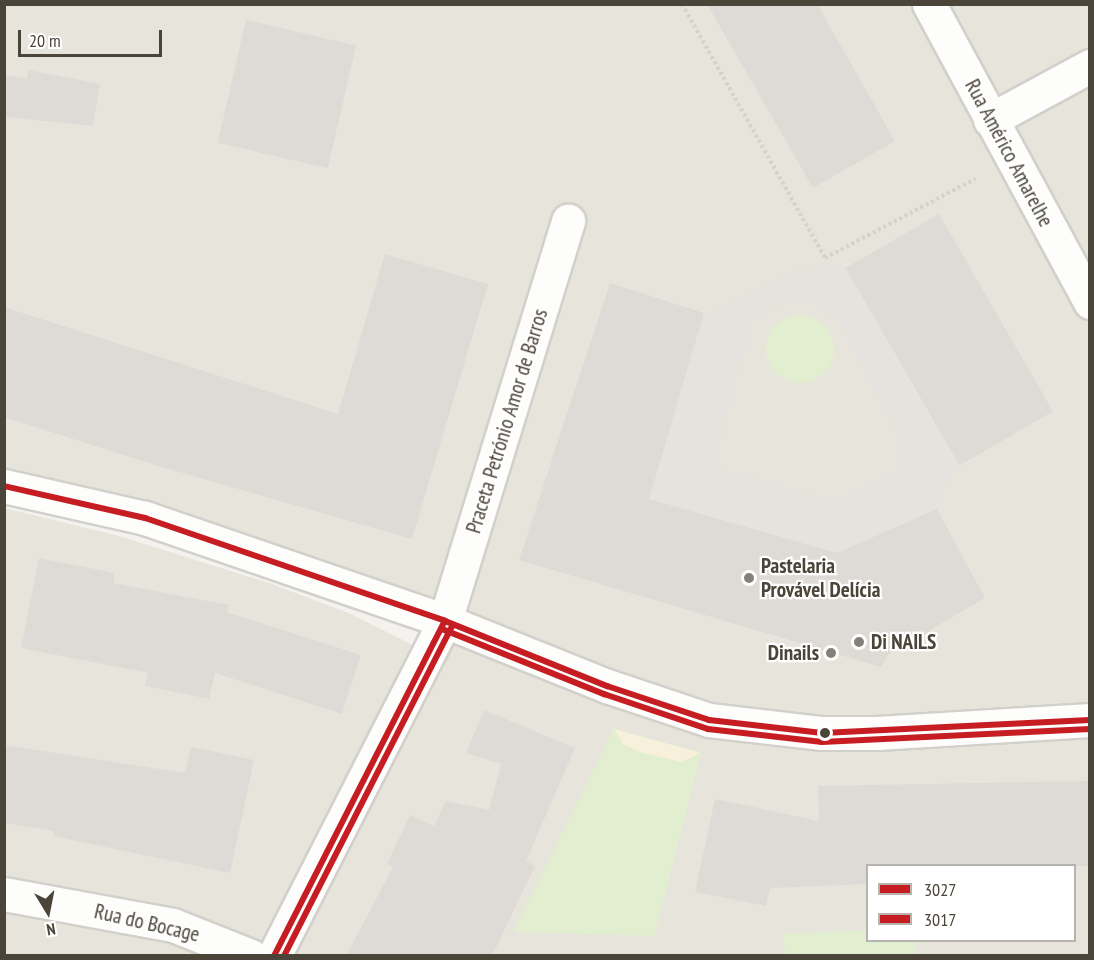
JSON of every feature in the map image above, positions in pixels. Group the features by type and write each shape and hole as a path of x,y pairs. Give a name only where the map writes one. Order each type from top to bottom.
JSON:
{"street":[{"name":"Rua Américo Amarelhe","path":"929,4 1089,302"},
{"path":"990,120 1089,66"},
{"name":"Praceta Petrónio Amor de Barros","path":"273,956 445,621 568,220"},
{"path":"4,486 145,518 445,621 607,686 709,720 822,733 866,733 1089,720"},
{"name":"Rua do Bocage","path":"4,894 172,925 251,956"}],"path":[{"path":"682,4 825,258 1012,159"}],"shaded area":[{"path":"5,5 1089,5 1089,955 5,955 4,508 119,536 272,584 351,614 429,653 445,622 5,486"},
{"path":"844,266 956,467 937,509 837,553 648,499 704,313 792,270","holes":["814,303 837,320 900,442 902,460 892,474 837,501 713,466 753,322 774,306"]}],"green space":[{"path":"800,315 813,317 824,325 832,336 834,349 832,362 824,373 813,381 800,383 787,381 776,373 768,362 766,349 768,336 776,325 787,317"},
{"path":"614,729 701,753 654,936 513,932"},
{"path":"866,930 866,942 916,942 916,955 785,955 784,934"}],"sand":[{"path":"614,729 701,753 681,762 639,752 623,744"}],"building":[{"path":"707,4 817,4 895,141 813,188"},
{"path":"246,20 356,45 328,168 218,143"},
{"path":"28,70 100,84 93,126 4,117 4,75 27,79"},
{"path":"939,214 1053,411 959,465 845,268"},
{"path":"385,254 488,284 412,539 155,465 4,417 4,307 338,414"},
{"path":"610,283 704,313 649,499 837,553 937,509 985,598 889,654 881,667 519,560"},
{"path":"39,558 115,573 113,583 229,605 227,612 361,655 342,714 215,673 209,699 145,686 148,673 21,648"},
{"path":"484,710 575,748 526,861 535,866 492,956 346,956 393,867 387,864 410,815 434,826 446,801 489,810 501,764 466,753"},
{"path":"4,745 185,773 191,747 254,760 230,873 53,836 54,831 4,823"},
{"path":"1089,781 1089,866 1076,866 1076,864 866,864 866,884 770,888 766,906 695,892 715,799 819,821 818,786"}],"transit line":[{"name":"3027","path":"4,486 145,518 445,621 607,686 709,720 822,733 1090,720"},
{"name":"3027","path":"274,956 445,621"},
{"name":"3017","path":"284,956 453,625"},
{"name":"3017","path":"442,629 604,694 708,729 822,742 1090,729"}],"place":[{"name":"Pastelaria Provável Delícia","path":"749,578"},
{"name":"Di NAILS","path":"859,642"},
{"name":"Dinails","path":"831,653"}]}
